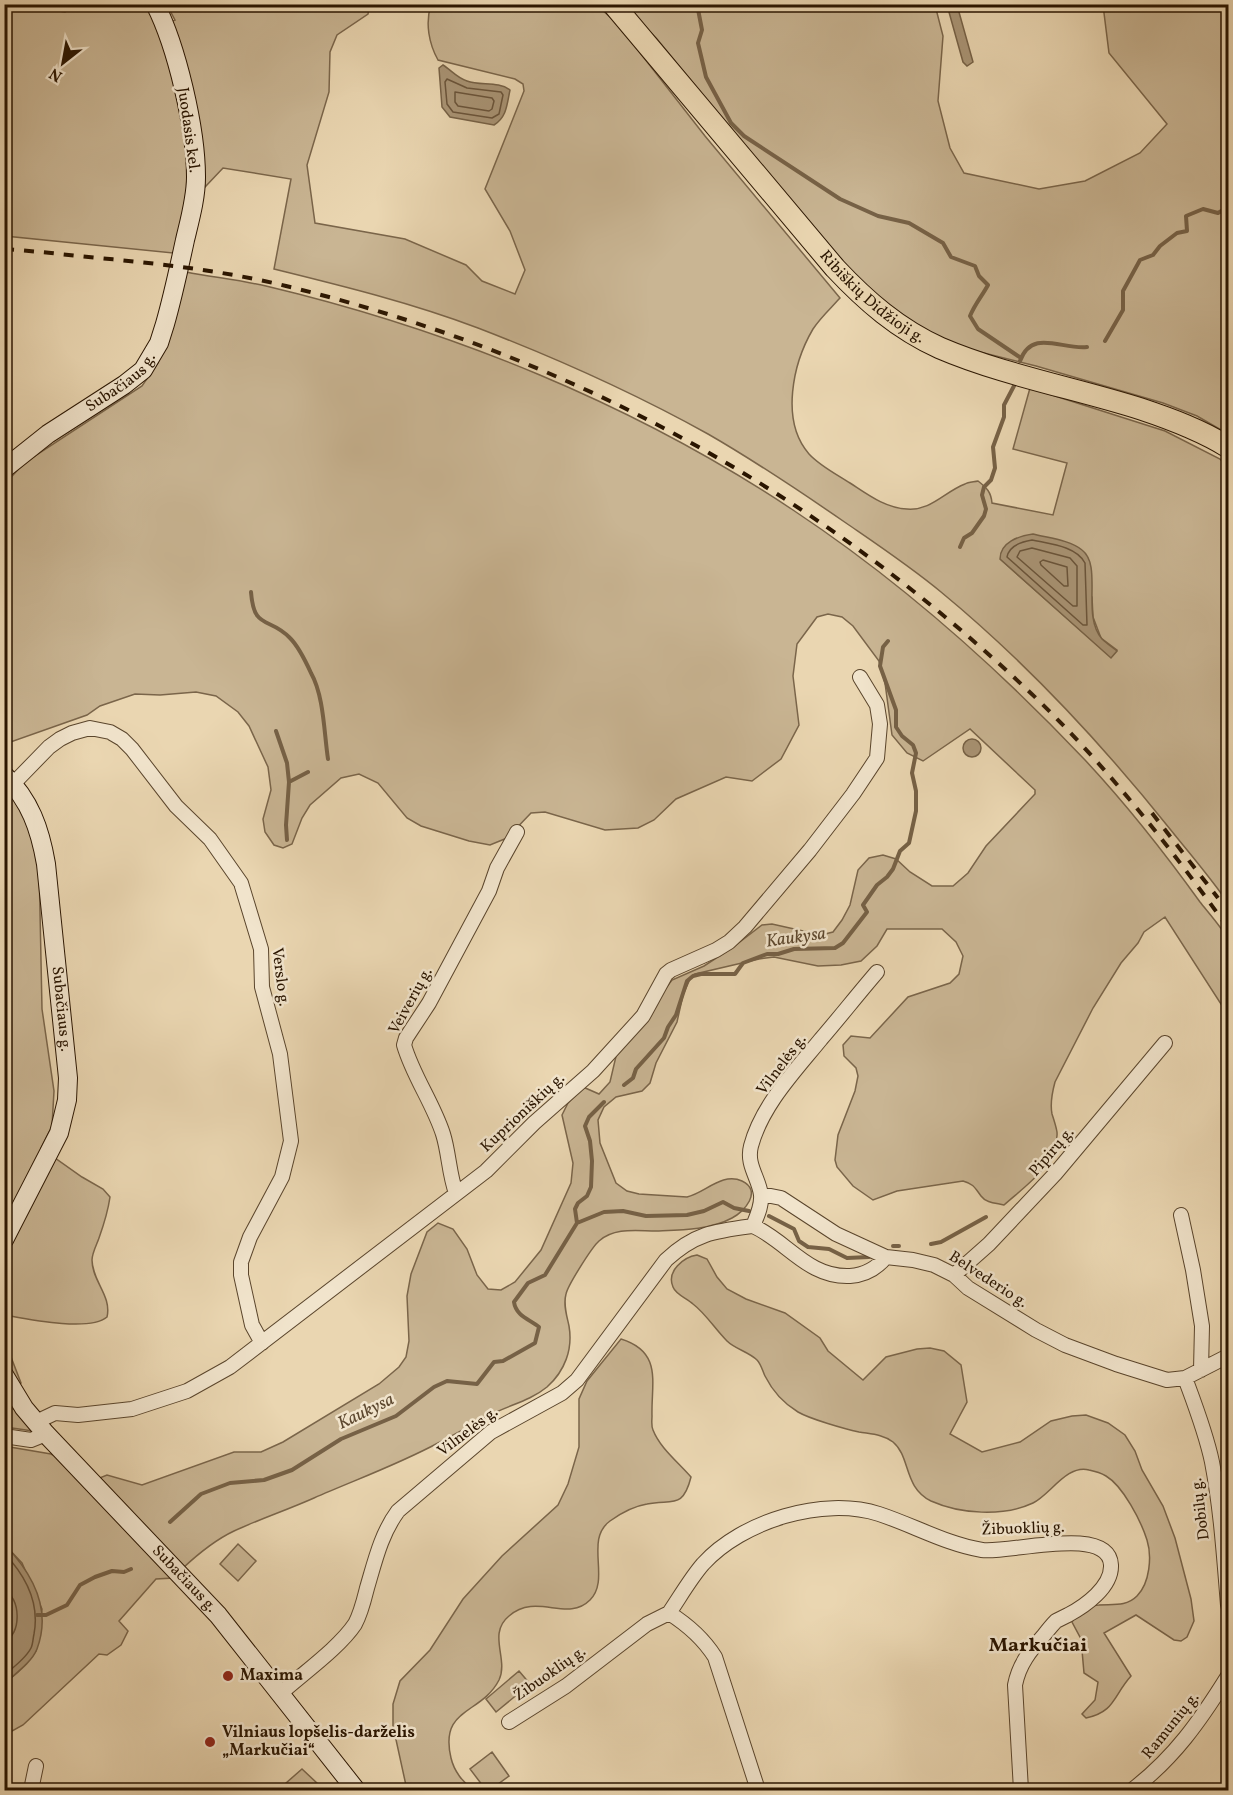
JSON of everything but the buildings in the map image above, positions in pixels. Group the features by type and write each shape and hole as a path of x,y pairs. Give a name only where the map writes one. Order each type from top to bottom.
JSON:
{"main road":[{"name":"Ribiškių Didžioji g.","path":"613,4 835,268 880,313 940,348 1174,420 1228,447"}],"street":[{"name":"Juodasis kel.","path":"155,4 178,66 194,150 196,176 194,199 181,259"},
{"name":"Subačiaus g.","path":"4,469 48,434 124,385 143,370 159,343 181,259"},
{"name":"Kuprioniškių g.","path":"4,1436 31,1440 55,1413 78,1415 132,1409 187,1391 230,1367 486,1171 534,1123 593,1071 643,1016 671,970 729,942 745,927 853,795 877,758 880,724 877,705 860,677"},
{"name":"Verslo g.","path":"9,780 49,747 72,733 90,728 110,732 132,749 177,806 210,838 241,884 261,949 262,987 280,1054 291,1141 282,1177 250,1237 241,1262 241,1275 252,1325 262,1343"},
{"name":"Subačiaus g.","path":"4,1240 59,1133 67,1100 69,1078 46,864 41,837 35,819 9,780"},
{"name":"Veiverių g.","path":"456,1193 450,1176 443,1134 404,1045 489,891 497,868 517,832"},
{"name":"Vilnelės g.","path":"761,1194 750,1161 751,1147 759,1125 796,1069 877,972"},
{"name":"Pipirų g.","path":"954,1275 997,1236 1055,1174 1165,1043"},
{"path":"761,1194 760,1211 753,1226 765,1232 803,1262 829,1274 856,1275 875,1268 886,1257"},
{"name":"Belvederio g.","path":"761,1194 781,1198 832,1232 886,1257 934,1265 954,1275 968,1288 996,1306 1065,1345 1116,1364 1167,1380 1185,1378 1228,1356"},
{"path":"1181,1215 1202,1326 1201,1370"},
{"name":"Vilnelės g.","path":"280,1694 340,1641 355,1623 387,1526 398,1511 491,1432 562,1393 577,1380 659,1269 682,1245 709,1232 753,1226"},
{"name":"Subačiaus g.","path":"4,1375 9,1395 218,1615 356,1790"},
{"name":"Dobilų g.","path":"1185,1378 1212,1460 1228,1605"},
{"name":"Žibuoklių g.","path":"509,1722 566,1686 647,1624 669,1613 703,1564 725,1546 744,1533 797,1513 823,1509 849,1509 877,1513 948,1540 983,1550 1071,1543 1093,1544 1102,1548 1108,1555 1111,1565 1107,1582 1099,1592 1071,1614 1056,1621 1029,1653 1017,1674 1015,1685 1021,1791"},
{"path":"669,1613 706,1642 715,1657 758,1791"},
{"name":"Ramunių g.","path":"1132,1791 1180,1747 1201,1720 1228,1676"},
{"path":"31,1791 36,1766"}],"shaded area":[{"path":"4,5 43,5 47,9 65,12 77,5 148,5 158,26 175,20 167,5 370,5 368,14 337,35 330,52 329,92 307,165 315,223 405,239 466,265 482,281 515,294 525,270 510,231 485,189 524,91 523,84 515,79 438,60 429,33 428,19 431,5 594,5 616,22 705,136 840,298 822,317 806,343 795,375 793,392 792,409 800,441 809,454 823,466 877,500 899,508 923,507 957,487 978,481 988,491 992,503 1053,515 1067,463 1013,449 1030,388 1165,431 1220,459 1228,468 1228,903 1144,797 1033,675 941,592 795,488 726,444 680,419 623,390 536,351 478,328 403,303 274,269 291,179 223,168 189,204 173,253 5,236","holes":["1000,559 1092,597 1093,617 1101,638 1117,650 1111,657"]},
{"path":"624,5 935,5 943,36 938,101 950,148 964,173 1039,189 1085,181 1140,153 1167,124 1109,53 1103,5 1228,5 1228,434 1197,416 1163,403 968,349 926,332 897,314 860,282 657,39"},
{"path":"186,272 266,286 335,304 472,348 605,404 670,436 793,510 833,537 909,596 982,659 1052,725 1145,829 1223,932 1228,940 1230,964 1228,1015 1165,917 1144,932 1121,963 1093,1008 1055,1082 1051,1106 1057,1132 1053,1154 1031,1182 1004,1205 986,1200 972,1185 963,1181 897,1191 873,1200 853,1186 837,1167 835,1160 838,1135 855,1091 858,1076 856,1068 844,1056 843,1045 851,1036 870,1038 908,997 950,983 959,974 963,956 956,942 942,929 887,929 877,946 861,961 841,965 818,966 774,957 695,974 690,979 683,995 677,1022 656,1063 650,1083 642,1091 616,1097 604,1107 598,1120 600,1143 616,1183 627,1191 687,1197 721,1181 735,1179 748,1185 751,1190 749,1201 742,1211 723,1222 695,1229 626,1231 605,1237 591,1251 566,1294 570,1335 569,1351 559,1374 547,1387 534,1396 490,1415 408,1458 234,1531 207,1548 183,1568 97,1479 107,1475 142,1485 234,1452 261,1452 283,1442 379,1384 399,1367 406,1357 409,1341 407,1296 411,1274 427,1232 438,1223 453,1229 467,1249 477,1275 488,1289 501,1290 515,1282 541,1250 571,1183 573,1163 562,1115 568,1103 583,1087 599,1094 610,1082 617,1052 672,980 704,966 762,925 772,924 821,935 833,932 850,905 858,870 869,858 883,855 896,859 910,872 932,886 953,886 968,873 986,846 1035,794 1035,790 970,729 923,761 907,753 892,735 885,683 879,661 853,626 842,617 828,614 817,617 797,644 793,676 799,725 781,759 752,781 726,777 676,799 654,820 638,828 605,830 545,812 531,813 507,838 490,845 469,841 421,826 407,818 378,783 359,774 341,778 310,805 302,818 292,844 283,848 274,845 265,832 263,819 271,790 268,767 249,726 238,712 216,696 196,692 160,695 135,694 100,706 87,715 5,744 4,485 24,463 142,386 158,363"},
{"path":"4,784 24,812 39,863 42,1009 54,1091 52,1126 41,1148 103,1189 110,1197 106,1218 92,1260 95,1275 107,1302 107,1317 87,1324 57,1323 5,1315"},
{"path":"697,1255 707,1259 727,1289 746,1299 785,1313 820,1338 828,1351 863,1380 886,1357 917,1349 930,1348 944,1351 961,1365 967,1402 950,1434 982,1452 1020,1442 1051,1421 1072,1416 1086,1415 1108,1423 1125,1435 1163,1506 1175,1538 1191,1599 1194,1621 1187,1637 1181,1641 1174,1640 1136,1615 1104,1633 1131,1676 1103,1712 1086,1718 1082,1714 1095,1700 1098,1682 1084,1673 1081,1639 1072,1622 1078,1612 1088,1607 1114,1605 1133,1600 1145,1584 1149,1569 1149,1546 1144,1532 1131,1505 1119,1488 1104,1475 1081,1469 1066,1476 1033,1503 1008,1510 968,1511 931,1501 916,1488 899,1448 893,1442 881,1436 819,1421 793,1409 775,1392 757,1360 730,1344 698,1308 677,1292 671,1281 674,1270 682,1262"},
{"path":"4,1329 6,1344 21,1383 16,1384 5,1355"},
{"path":"621,1339 634,1345 649,1360 653,1381 652,1428 665,1449 691,1477 688,1487 676,1501 633,1508 614,1518 603,1529 599,1538 598,1581 596,1591 590,1600 572,1609 541,1606 520,1609 503,1623 499,1639 502,1664 499,1680 482,1700 456,1720 451,1729 449,1741 452,1763 466,1784 474,1790 407,1790 393,1726 393,1704 400,1681 430,1650 463,1599 502,1556 558,1505 568,1484 579,1447 579,1399 587,1381"},
{"path":"5,1406 17,1410 33,1431 5,1427"},
{"path":"4,1446 55,1456 173,1578 156,1579 119,1621 128,1631 121,1645 107,1655 99,1654 23,1725 5,1735 5,1683 36,1651 42,1609 22,1563 5,1545"},
{"path":"238,1544 256,1561 238,1581 220,1564"},
{"path":"5,1591 10,1616 5,1640"},
{"path":"519,1671 530,1684 496,1712 486,1699"},
{"path":"492,1752 509,1776 490,1790 486,1790 470,1769"},
{"path":"302,1769 318,1784 312,1790 278,1790"}],"water":[{"path":"947,5 957,5 973,62 967,66 963,62"},
{"path":"443,65 467,81 505,87 510,90 502,118 494,125 450,117 442,107 439,68"},
{"path":"1033,534 1071,544 1082,550 1088,557 1092,579 1093,617 1102,639 1117,651 1111,658 1000,559 1003,548 1007,544 1016,538"},
{"path":"972,739 978,742 981,748 978,754 972,757 966,754 963,748 966,742"},
{"path":"5,1545 24,1567 37,1592 42,1620 41,1634 35,1654 5,1683 5,1640 10,1628 11,1614 5,1591"}],"waterway":[{"path":"697,4 702,30 698,43 706,77 731,123 744,136 840,199 878,216 909,223 943,243 951,257 975,266 979,276 988,285 970,316 978,329 1021,358"},
{"name":"Kaukysa","path":"1105,341 1123,310 1123,291 1140,260 1153,255 1160,246 1177,233 1187,231 1186,216 1203,209 1218,213 1223,210 1228,199"},
{"name":"Kaukysa","path":"1020,361 1025,351 1032,345 1040,343 1087,347"},
{"name":"Kaukysa","path":"960,547 964,538 972,533 984,516 986,509 982,495 995,468 993,447 1004,417 1004,405 1015,384"},
{"path":"251,592 255,613 293,641 315,682 321,703 328,759"},
{"name":"Kaukysa","path":"624,1085 633,1078 636,1069 664,1038 676,1015 687,981 701,974 735,974 743,963 767,954 778,954 794,949 835,948 843,943 867,912 863,905 877,885 893,869 900,851 909,843 916,811 916,791 912,773 916,753 913,745 902,736 896,727 896,710 880,666 883,647 888,641"},
{"path":"276,731 287,763 289,782"},
{"path":"287,840 289,782 308,772"},
{"name":"Kaukysa","path":"170,1522 201,1494 230,1483 264,1480 292,1470 341,1439 396,1416 434,1387 447,1381 477,1384 494,1362 503,1361 535,1343 539,1327 520,1314 514,1302 528,1283 545,1275 577,1223 575,1209 578,1203 587,1196 591,1187 592,1161 590,1141 585,1126 589,1117 604,1102"},
{"path":"577,1223 604,1212 623,1211 646,1216 687,1215 704,1211 723,1202 734,1208 749,1211"},
{"path":"769,1216 794,1229 799,1241 808,1247 829,1249 847,1258 869,1257"},
{"path":"931,1244 941,1242 986,1217"},
{"path":"893,1246 899,1246"},
{"name":"Kaukysa","path":"37,1615 46,1615 67,1605 80,1585 95,1577 112,1571 124,1572 131,1569"}],"railway":[{"path":"4,249 217,272 286,286 392,315 495,351 594,393 689,442 781,497 870,558 955,625 1037,699 1089,753 1138,809 1228,928"},
{"path":"1152,813 1218,898"}],"place":[{"name":"Maxima","path":"228,1676"},
{"name":"Vilniaus lopšelis-darželis „Markučiai“","path":"210,1742"}],"district":[{"name":"Markučiai","path":"1038,1646"}]}
